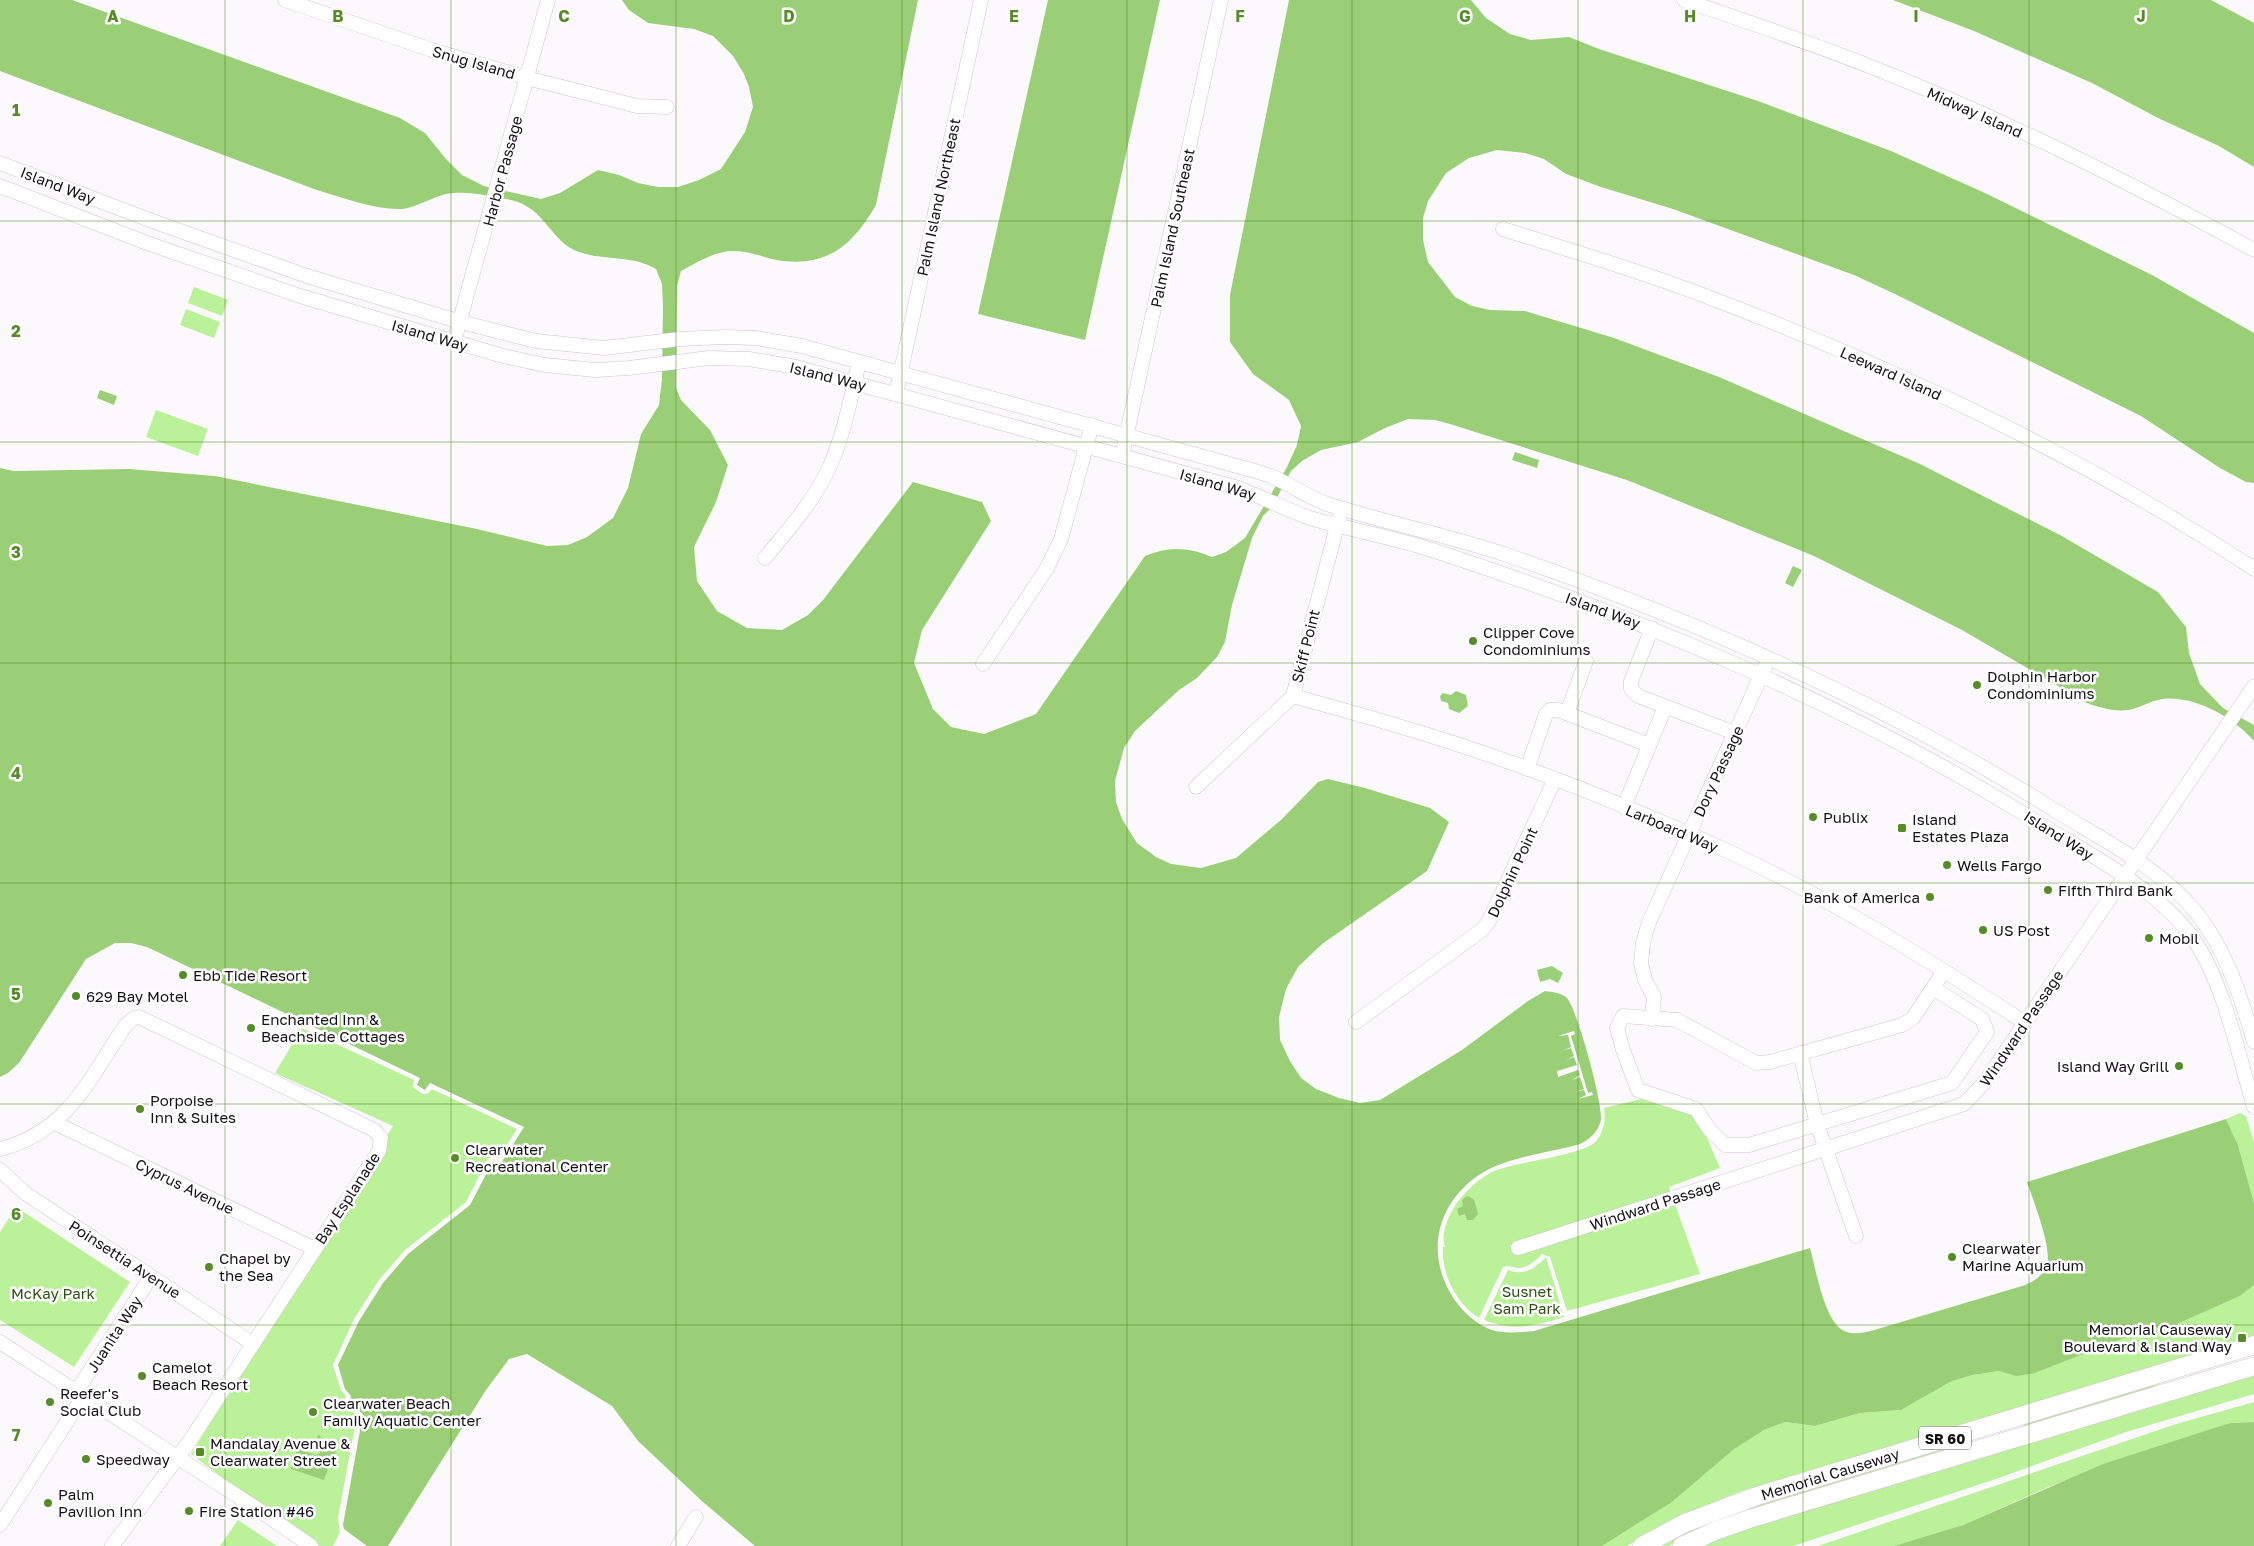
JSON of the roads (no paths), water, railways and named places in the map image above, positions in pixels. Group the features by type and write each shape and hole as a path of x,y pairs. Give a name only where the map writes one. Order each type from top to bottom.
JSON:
{"main road":[{"name":"Memorial Causeway","path":"1642,1546 1686,1522 1715,1510 2254,1345"},
{"name":"Memorial Causeway","path":"1682,1546 1715,1531 1749,1519 2254,1366"}],"street":[{"name":"Snug Island","path":"285,0 432,50 527,78 638,106 667,107"},
{"name":"Harbor Passage","path":"454,342 548,0"},
{"name":"Palm Island Northeast","path":"896,394 981,0"},
{"name":"Palm Island Southeast","path":"1122,456 1221,0"},
{"name":"Midway Island","path":"1684,0 1870,66 1975,110 2082,160 2254,250"},
{"name":"Island Way","path":"0,163 65,189 307,276 461,322 536,341 576,347 604,348 680,338 725,337 756,338 802,346 1092,425 1272,477 1310,497 1342,508 1442,535 1582,581 1696,625 1769,657 1933,739 2026,792 2136,862 2182,897 2211,933 2234,976 2254,1042"},
{"name":"Island Way","path":"0,186 58,209 300,296 504,356 569,368 604,369 709,358 749,359 796,367 1261,496 1307,517 1427,549 1575,599 1652,628 1762,674 1924,756 2015,808 2125,877 2174,917 2191,936 2205,959 2217,986 2254,1107"},
{"path":"58,209 65,189"},
{"path":"148,242 156,222"},
{"name":"Leeward Island","path":"1503,229 1706,296 1811,337 1920,385 2020,434 2120,487 2254,569"},
{"path":"765,558 815,493 829,468 839,442 859,362"},
{"path":"983,664 1047,568 1061,539 1092,425"},
{"name":"Skiff Point","path":"1196,787 1292,696 1342,508"},
{"path":"1575,599 1582,581"},
{"path":"1652,628 1631,681 1631,689 1638,696 1735,734"},
{"name":"Dory Passage","path":"1652,1019 1654,997 1645,980 1641,962 1642,943 1649,922 1769,657"},
{"path":"1567,713 1586,660"},
{"name":"Windward Passage","path":"1518,1248 1964,1104 1982,1086 2024,1022 2085,938 2254,686"},
{"name":"Larboard Way","path":"1292,696 1399,726 1527,769 1723,849 1790,882 1872,927 2024,1022"},
{"path":"1624,807 1665,707"},
{"path":"1527,769 1546,714 1550,710 1567,713 1649,745"},
{"name":"Dolphin Point","path":"1356,1022 1482,930 1489,921 1555,779"},
{"path":"1933,988 1982,1019 1986,1032 1952,1083 1749,1145 1725,1145 1709,1129 1696,1109 1638,1090 1628,1066 1617,1028 1623,1016 1677,1020 1756,1064 1902,1025 1913,1018 1944,971"},
{"name":"Bay Esplanade","path":"0,1149 36,1135 55,1123 77,1098 125,1026 134,1018 144,1019 374,1130 381,1138 380,1151 253,1344 178,1457 112,1546"},
{"path":"1800,1053 1818,1124 1856,1236"},
{"name":"Cyprus Avenue","path":"55,1123 315,1249"},
{"name":"Poinsettia Avenue","path":"0,1170 24,1193 253,1344"},
{"name":"Juanita Way","path":"0,1525 151,1277"},
{"path":"0,1342 311,1546"},
{"path":"1990,1425 1996,1444"},
{"path":"678,1546 696,1518"}],"place":[{"name":"Clipper Cove Condominiums","path":"1473,641"},
{"name":"Dolphin Harbor Condominiums","path":"1977,685"},
{"name":"Publix","path":"1813,817"},
{"name":"Island Estates Plaza","path":"1902,828"},
{"name":"Wells Fargo","path":"1947,865"},
{"name":"Fifth Third Bank","path":"2048,890"},
{"name":"Bank of America","path":"1930,897"},
{"name":"US Post","path":"1983,930"},
{"name":"Mobil","path":"2149,938"},
{"name":"Ebb Tide Resort","path":"183,975"},
{"name":"629 Bay Motel","path":"76,996"},
{"name":"Enchanted Inn & Beachside Cottages","path":"251,1028"},
{"name":"Island Way Grill","path":"2179,1066"},
{"name":"Porpoise Inn & Suites","path":"140,1109"},
{"name":"Clearwater Recreational Center","path":"455,1158"},
{"name":"Clearwater Marine Aquarium","path":"1952,1257"},
{"name":"Chapel by the Sea","path":"209,1267"},
{"name":"Memorial Causeway Boulevard & Island Way","path":"2242,1338"},
{"name":"Camelot Beach Resort","path":"142,1376"},
{"name":"Reefer's Social Club","path":"50,1402"},
{"name":"Clearwater Beach Family Aquatic Center","path":"313,1412"},
{"name":"Mandalay Avenue & Clearwater Street","path":"200,1452"},
{"name":"Speedway","path":"86,1459"},
{"name":"Palm Pavilion Inn","path":"48,1503"},
{"name":"Fire Station #46","path":"189,1511"}],"park label":[{"name":"McKay Park","path":"53,1293"},
{"name":"Susnet Sam Park","path":"1527,1300"}]}
